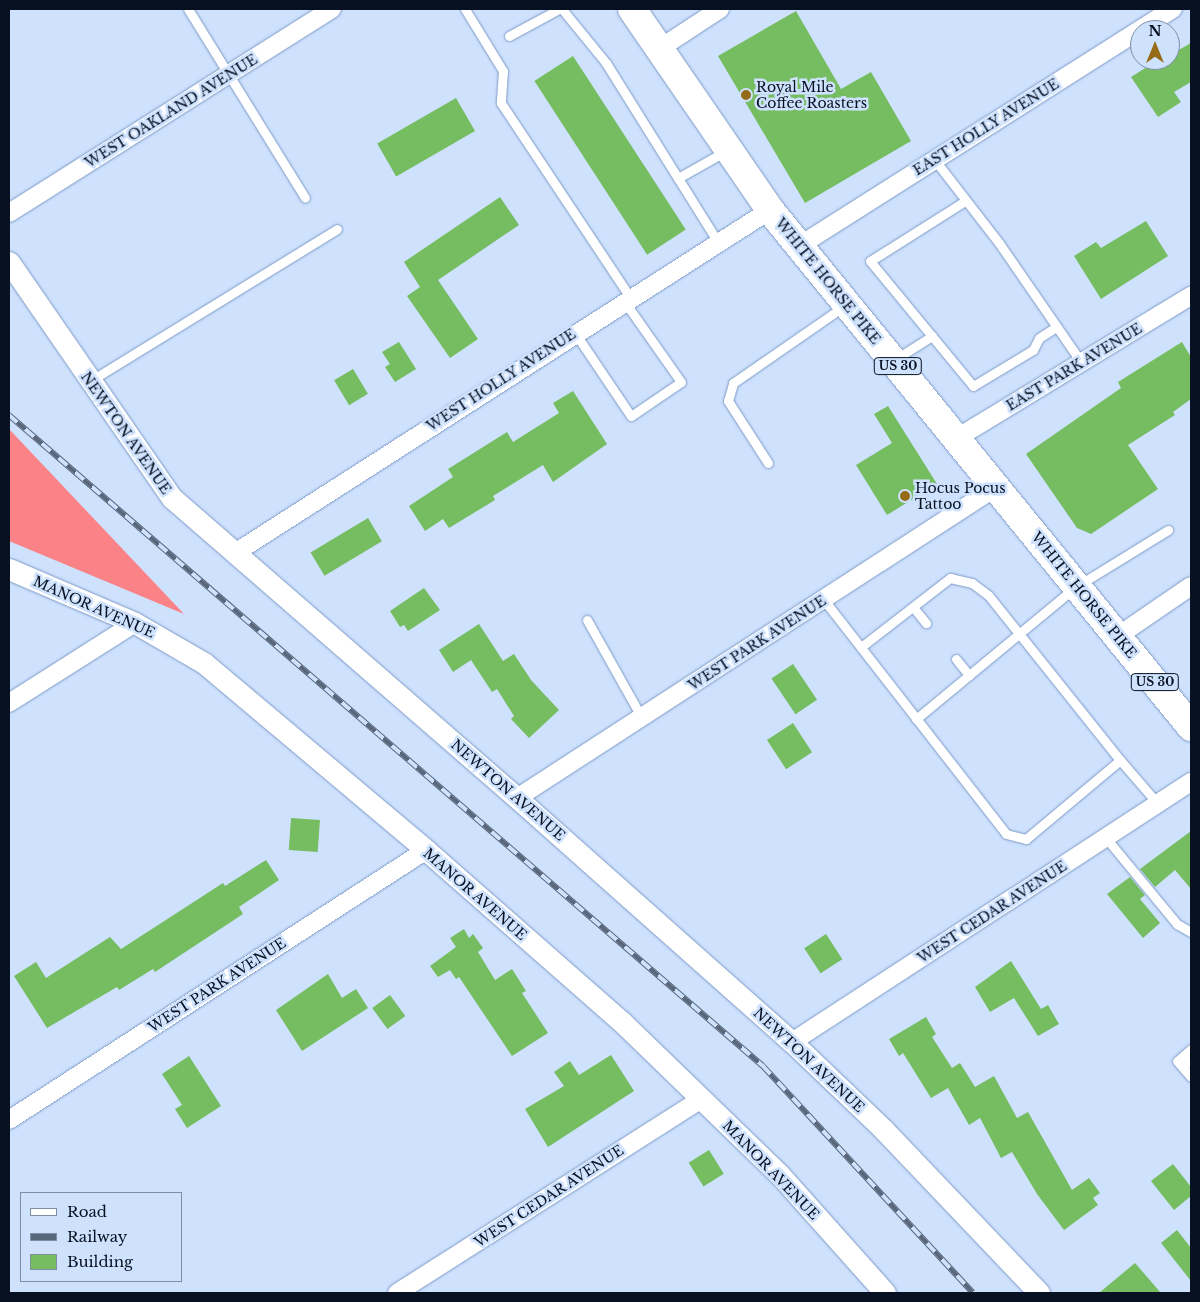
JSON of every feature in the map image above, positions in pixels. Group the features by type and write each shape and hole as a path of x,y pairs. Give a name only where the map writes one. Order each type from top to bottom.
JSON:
{"highway":[{"name":"WHITE HORSE PIKE","path":"632,9 770,210 1191,727"}],"street":[{"name":"WEST OAKLAND AVENUE","path":"9,213 332,9"},
{"path":"659,49 720,9"},
{"name":"EAST HOLLY AVENUE","path":"799,246 1173,9"},
{"name":"WEST HOLLY AVENUE","path":"235,553 627,299 770,210"},
{"name":"NEWTON AVENUE","path":"9,262 172,498 518,798 792,1042 884,1130 1039,1293"},
{"name":"EAST PARK AVENUE","path":"957,438 1191,296"},
{"name":"WEST PARK AVENUE","path":"518,798 996,487"},
{"name":"MANOR AVENUE","path":"9,569 135,623 204,663 426,850 622,1022 780,1175 885,1293"},
{"path":"1118,636 1191,586"},
{"path":"9,703 135,623"},
{"name":"WEST CEDAR AVENUE","path":"792,1042 1191,782"},
{"name":"WEST PARK AVENUE","path":"9,1120 426,850"},
{"name":"WEST CEDAR AVENUE","path":"397,1293 701,1099"}],"lane":[{"path":"188,9 305,198"},
{"path":"465,9 503,71 501,103 681,382 631,416 574,333"},
{"path":"509,36 560,9 606,63 718,242"},
{"path":"678,178 728,150"},
{"path":"934,159 999,243 1082,362"},
{"path":"965,201 870,261 973,386 1032,350 1039,338 1056,327"},
{"path":"90,381 337,229"},
{"path":"768,463 728,401 734,383 846,304"},
{"path":"893,361 932,336"},
{"path":"916,719 1077,586 1168,530"},
{"path":"861,647 950,578 961,579 989,596 1120,760 1158,804"},
{"path":"824,600 998,825 1017,839 1026,839 1120,760"},
{"path":"913,607 926,623"},
{"path":"587,620 642,718"},
{"path":"956,660 969,675"},
{"path":"1106,838 1177,924 1191,932"},
{"path":"1184,1055 1191,1064"},
{"path":"1184,1055 1191,1077"}],"shaded area":[{"path":"9,429 184,614 9,541"}],"building":[{"path":"796,11 841,89 871,72 911,141 805,203 718,56"},
{"path":"1191,43 1191,82 1174,92 1181,102 1158,117 1131,77 1142,70 1180,70 1180,49"},
{"path":"573,56 686,230 647,255 534,81"},
{"path":"456,98 475,131 396,176 377,144"},
{"path":"500,197 519,225 438,280 478,339 450,358 407,296 420,287 404,262"},
{"path":"1146,221 1168,256 1101,299 1074,256 1096,242 1101,248"},
{"path":"399,342 416,369 395,382 385,367 390,364 382,352"},
{"path":"1182,342 1191,357 1191,399 1173,412 1175,415 1128,445 1158,489 1091,534 1077,528 1026,454 1121,388 1118,382"},
{"path":"353,369 368,394 349,405 334,380"},
{"path":"573,391 607,444 553,482 543,465 493,496 495,500 449,528 443,519 425,531 409,506 453,477 448,469 507,432 513,442 559,413 553,403"},
{"path":"888,406 937,484 887,515 856,465 892,443 874,414"},
{"path":"368,518 382,541 324,576 311,553"},
{"path":"424,588 440,610 408,631 404,625 400,627 390,611"},
{"path":"479,624 503,661 514,654 531,680 559,710 529,738 511,719 514,716 497,689 492,692 471,660 453,672 439,650"},
{"path":"793,664 817,700 795,714 771,679"},
{"path":"793,723 812,752 786,769 767,740"},
{"path":"291,818 320,820 318,852 289,850"},
{"path":"1191,831 1191,889 1175,870 1155,887 1140,869"},
{"path":"266,860 279,880 239,907 243,914 155,972 153,969 119,990 117,987 47,1028 14,976 36,962 46,978 110,937 121,949 223,883 225,886"},
{"path":"1130,877 1145,895 1140,899 1160,923 1143,938 1107,894"},
{"path":"464,929 469,938 473,934 483,948 478,952 495,980 512,969 526,991 522,993 548,1033 512,1056 459,977 456,979 450,970 438,977 430,966 456,947 450,938"},
{"path":"826,934 842,959 821,973 804,948"},
{"path":"1011,961 1041,1009 1048,1005 1059,1024 1038,1036 1014,998 990,1012 975,987"},
{"path":"328,974 342,998 356,989 368,1008 302,1051 276,1010"},
{"path":"390,995 405,1016 387,1029 372,1008"},
{"path":"926,1017 936,1034 932,1037 952,1068 960,1063 975,1087 994,1076 1017,1118 1028,1112 1072,1190 1089,1178 1100,1193 1093,1198 1098,1205 1064,1230 1037,1194 1012,1152 1001,1158 980,1118 969,1125 948,1088 931,1098 903,1053 899,1056 889,1039"},
{"path":"611,1055 634,1091 548,1147 525,1109 564,1086 554,1072 570,1061 579,1075"},
{"path":"189,1056 221,1106 187,1128 175,1109 182,1105 162,1074"},
{"path":"709,1150 724,1174 703,1186 689,1163"},
{"path":"1173,1164 1191,1187 1191,1196 1174,1210 1151,1181"},
{"path":"1177,1230 1191,1248 1191,1281 1161,1243"},
{"path":"1135,1263 1161,1293 1099,1293"}],"railway":[{"path":"9,415 763,1066 973,1293"}],"place":[{"name":"Royal Mile Coffee Roasters","path":"746,95"},
{"name":"Hocus Pocus Tattoo","path":"905,496"}]}
